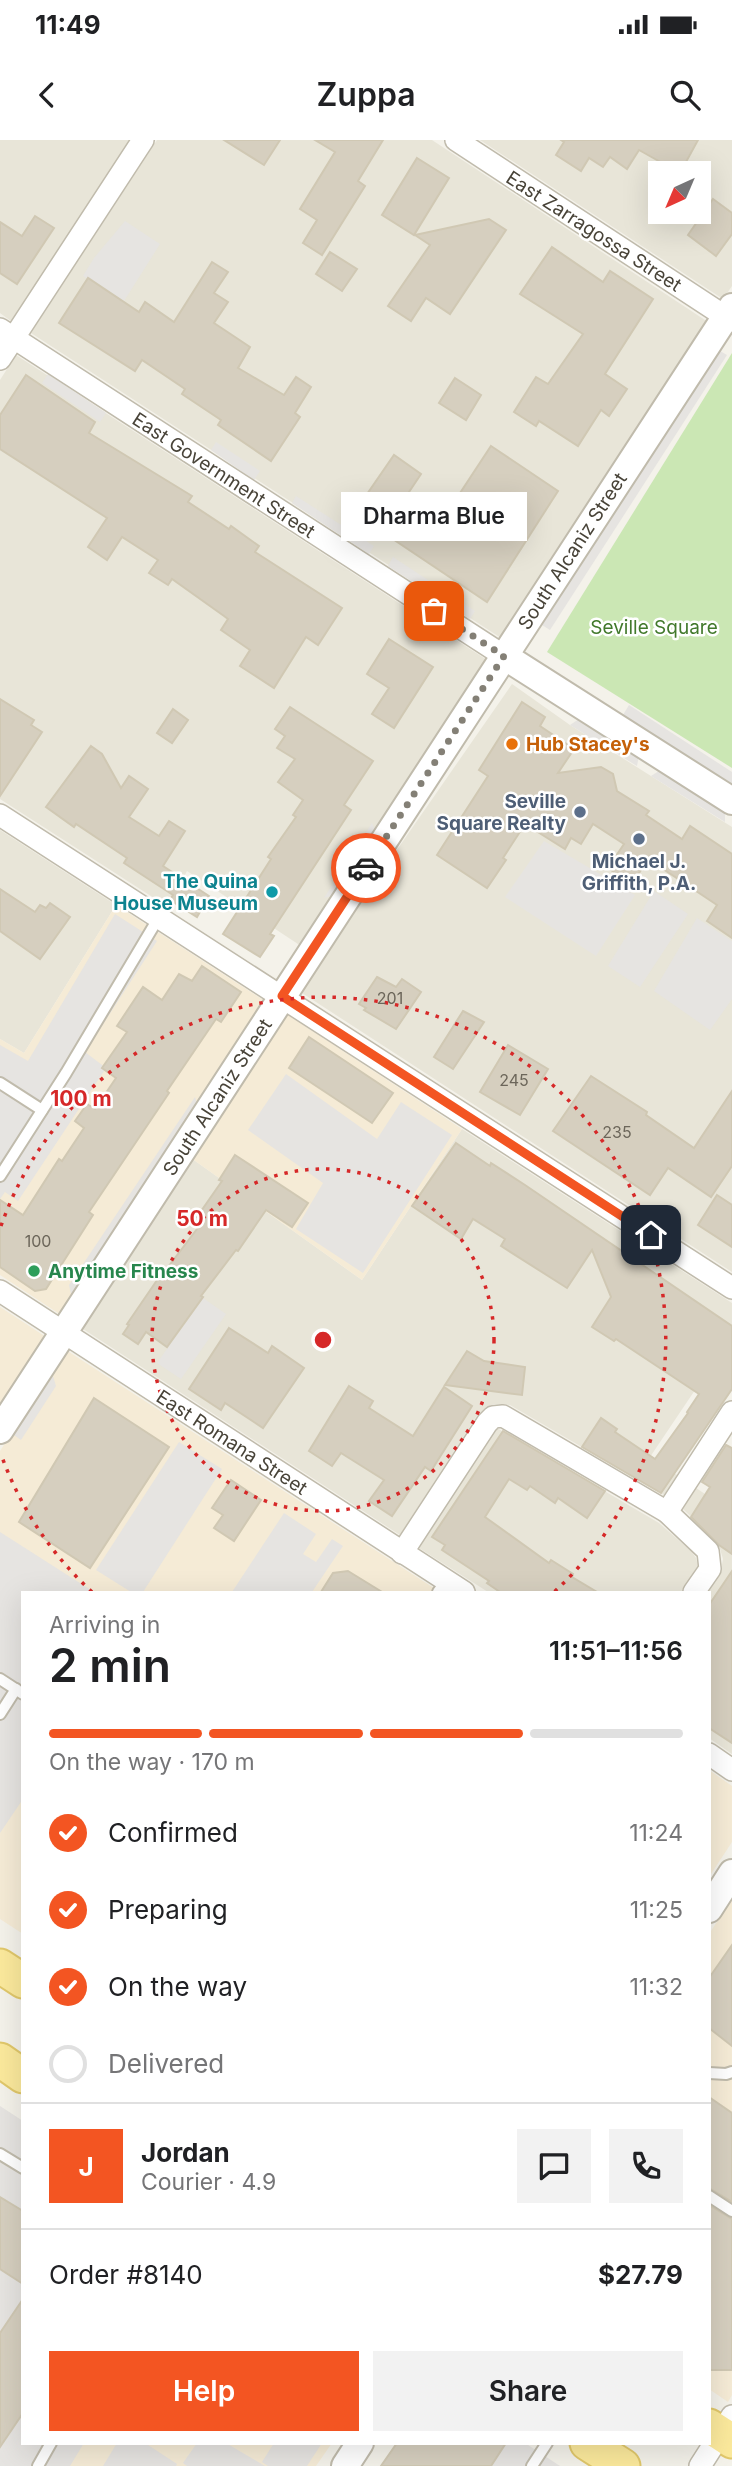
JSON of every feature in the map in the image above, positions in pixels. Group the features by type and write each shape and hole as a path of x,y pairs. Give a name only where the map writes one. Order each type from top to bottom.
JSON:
{"main road":[{"path":"0,1966 21,1980"},
{"path":"0,2060 21,2075"},
{"path":"590,2445 623,2466"}],"street":[{"path":"0,359 7,333 143,140"},
{"name":"East Zarragossa Street","path":"456,140 730,315"},
{"name":"South Alcaniz Street","path":"0,1430 504,656 730,315"},
{"name":"East Government Street","path":"7,333 732,801"},
{"path":"0,814 732,1288"},
{"name":"East Romana Street","path":"0,1291 402,1552 442,1587 460,1591"},
{"path":"667,1512 732,1412"},
{"path":"402,1552 486,1423 493,1416 503,1416 667,1512 708,1551 710,1569 695,1591"},
{"path":"711,1755 732,1770"},
{"path":"711,1906 732,1874"},
{"path":"700,2466 723,2429"},
{"path":"345,2466 359,2445"}],"lane":[{"path":"0,1176 4,1161 43,1110 159,917"},
{"path":"0,1083 43,1110"},
{"path":"0,1679 19,1692 0,1714"},
{"path":"711,2073 732,2072"},
{"path":"0,2154 21,2167"},
{"path":"711,2197 732,2211"},
{"path":"38,2466 50,2445"},
{"path":"532,2466 546,2445"}],"shaded area":[{"path":"0,140 130,140 11,321 0,313"},
{"path":"157,140 432,140 708,322 501,638 31,333"},
{"path":"480,140 732,140 732,286 723,299"},
{"path":"125,221 160,244 124,301 83,276 94,258"},
{"path":"720,351 727,355 550,630 542,625"},
{"path":"16,355 487,660 301,946 187,871 168,907 0,799 0,380"},
{"path":"48,374 106,413 100,422 42,383"},
{"path":"216,442 260,471 254,480 211,450"},
{"path":"296,496 374,546 369,554 292,503"},
{"path":"393,557 475,611 470,619 388,566"},
{"path":"512,684 570,725 732,827 732,1272 299,991"},
{"path":"629,705 732,772 732,786 623,715"},
{"path":"582,717 639,755 637,766 570,725"},
{"path":"662,769 725,810 725,822 651,776"},
{"path":"372,823 376,833 335,895 324,898"},
{"path":"0,830 116,905 24,1053 0,1039"},
{"path":"544,841 635,895 596,956 505,897"},
{"path":"654,891 688,914 640,987 608,966"},
{"path":"116,905 265,1001 61,1315 0,1275 0,1039 24,1053"},
{"path":"115,914 157,941 85,1052 106,1068 18,1201 5,1192 0,1199 0,1045 28,1061"},
{"path":"697,918 732,941 732,999 710,1030 654,991"},
{"path":"285,1013 462,1129 362,1280 191,1158"},
{"path":"286,1074 377,1139 401,1102 452,1135 363,1273 296,1229 323,1183 248,1130"},
{"path":"195,1097 198,1107 72,1299 69,1285"},
{"path":"462,1129 732,1303 732,1335 650,1457 677,1475 664,1495 510,1405 494,1404 476,1417 400,1535 80,1327 191,1158 362,1280"},
{"path":"203,1298 226,1314 181,1379 157,1363"},
{"path":"0,1307 46,1337 0,1409"},
{"path":"66,1350 438,1591 21,1591 21,1933 0,1919 0,1451"},
{"path":"53,1376 56,1386 21,1440 14,1435"},
{"path":"497,1428 659,1523 691,1551 698,1566 682,1591 486,1591 419,1548"},
{"path":"179,1442 222,1469 144,1591 129,1591 96,1570"},
{"path":"696,1488 732,1512 732,1754 711,1739 711,1591 709,1591 720,1575 723,1559 718,1542 683,1509"},
{"path":"284,1513 316,1534 303,1554 316,1562 332,1539 343,1546 313,1591 233,1591"},
{"path":"0,1532 92,1591 21,1591 21,1802 0,1833"},
{"path":"711,1771 732,1786 732,1842 711,1874"},
{"path":"732,1899 732,2395 728,2402 711,2390 711,1931"},
{"path":"0,2106 21,2120 21,2445 83,2445 70,2466 0,2466"},
{"path":"78,2445 331,2445 316,2466 67,2466"},
{"path":"116,2445 148,2445 177,2464 176,2466 103,2466"},
{"path":"196,2445 229,2445 265,2466 187,2466 183,2463"},
{"path":"273,2445 321,2445 307,2466 268,2466 262,2462"},
{"path":"505,2445 528,2445 560,2466 491,2466"}],"green space":[{"name":"Seville Square","path":"732,353 732,768 547,652"}],"building":[{"path":"224,140 280,140 264,165"},
{"path":"315,140 383,140 358,181 365,186 322,255 303,243 317,220 300,209 335,152"},
{"path":"561,140 698,140 687,161 659,161 639,150 627,169 610,157 603,167 589,158 581,171 556,155 564,142"},
{"path":"417,158 449,178 414,235 382,215"},
{"path":"713,199 732,213 732,234 716,256 688,235 696,224 711,224"},
{"path":"35,216 54,228 17,284 0,273 0,222 22,236"},
{"path":"489,219 506,230 450,314 426,298 411,321 388,306 430,245 415,235"},
{"path":"552,247 603,282 610,271 653,299 605,374 627,389 609,416 601,410 578,446 539,421 536,426 514,412 536,377 548,384 583,334 520,294"},
{"path":"330,252 357,269 342,291 316,274"},
{"path":"212,262 228,272 214,293 228,302 214,323 250,347 238,368 284,395 296,377 311,387 295,413 300,417 271,461 218,425 221,420 182,394 185,389 142,360 135,371 59,323 88,278 139,312 145,302 174,322"},
{"path":"26,375 95,422 89,433 192,496 188,502 229,529 231,526 259,546 255,552 342,608 318,645 306,637 274,688 240,666 250,650 221,630 228,619 172,579 168,585 149,573 158,560 122,537 107,560 88,547 107,518 0,449 0,415"},
{"path":"455,378 481,395 466,420 439,403"},
{"path":"491,446 558,491 487,602 354,513 394,455 421,474 405,498 441,522"},
{"path":"389,639 433,667 394,728 372,714 389,688 367,674"},
{"path":"0,699 34,720 31,725 42,732 0,796"},
{"path":"522,702 545,717 540,726 574,749 558,773 601,767 613,774 617,791 649,811 646,815 682,839 690,826 732,854 732,938 707,921 717,905 648,859 632,884 608,868 624,844 593,824 581,844 571,838 565,849 525,824 487,888 437,855 488,776 479,770"},
{"path":"290,707 373,761 344,805 351,810 270,934 274,936 260,957 223,934 271,859 268,857 296,817 293,815 303,800 278,782 295,759 277,748 285,736 275,729"},
{"path":"173,709 188,720 172,743 157,733"},
{"path":"91,746 102,754 121,788 129,776 148,789 129,817 159,836 169,821 185,831 163,866 209,896 197,917 170,900 173,895 124,863 127,858 46,807"},
{"path":"0,889 35,912 40,905 46,908 50,903 70,917 40,959 0,931"},
{"path":"202,966 241,992 221,1022 216,1019 167,1091 169,1093 89,1212 93,1215 46,1289 35,1291 0,1267 0,1200 23,1215 59,1159 62,1161 84,1128 75,1121 87,1104 95,1109 116,1078 102,1068 127,1032 117,1026 143,987 162,1000 179,974 192,981"},
{"path":"377,977 396,987 402,979 421,992 396,1029 364,1010 366,1008 359,1004"},
{"path":"463,1011 484,1022 453,1069 434,1057"},
{"path":"309,1037 393,1093 372,1123 289,1068"},
{"path":"508,1045 548,1069 520,1115 480,1092"},
{"path":"591,1076 647,1112 646,1115 694,1148 732,1091 732,1166 711,1197 668,1168 650,1195 553,1131"},
{"path":"456,1143 525,1185 732,1326 732,1389 661,1493 582,1447 601,1418 617,1429 615,1432 655,1459 699,1394 616,1339 614,1341 592,1327 611,1297 592,1250 567,1288 501,1246 505,1239 473,1219 461,1239 412,1206"},
{"path":"235,1155 308,1203 292,1227 266,1210 238,1251 236,1250 201,1296 203,1297 167,1347 146,1332 138,1344 123,1334 129,1325 127,1324 164,1270 200,1225 202,1220 197,1217 222,1181 219,1180"},
{"path":"717,1195 732,1205 732,1247 698,1225"},
{"path":"229,1328 268,1353 272,1346 304,1368 263,1428 225,1403 221,1410 189,1389"},
{"path":"467,1351 484,1361 525,1367 522,1395 445,1385"},
{"path":"349,1386 373,1401 369,1408 413,1436 444,1387 472,1406 431,1471 425,1467 392,1516 369,1501 384,1480 341,1453 332,1466 309,1451"},
{"path":"94,1398 169,1447 90,1568 19,1522"},
{"path":"503,1431 605,1491 587,1518 558,1498 555,1503 530,1486 527,1490 509,1479 485,1517 549,1563 551,1560 595,1591 499,1591 487,1583 489,1581 442,1550 445,1545 432,1537"},
{"path":"726,1445 732,1448 732,1554 691,1517 710,1487 702,1482"},
{"path":"231,1480 261,1500 234,1541 214,1528 223,1515 212,1508"},
{"path":"348,1571 380,1591 322,1591 333,1573"},
{"path":"732,1571 732,1743 711,1729 711,1602"},
{"path":"732,1945 732,2046 711,2030 711,1975"},
{"path":"711,2098 732,2113 732,2202 711,2189"},
{"path":"0,2197 21,2210 21,2283 0,2269"},
{"path":"711,2206 732,2219 732,2370 711,2370"},
{"path":"21,2302 21,2416 0,2447 0,2333"},
{"path":"396,2445 505,2445 491,2466 381,2466"}],"way so far":[{"path":"366,868 504,656 434,611"}],"place":[{"name":"Dharma Blue","path":"434,611"},
{"name":"Hub Stacey's","path":"512,744"},
{"name":"Seville Square Realty","path":"580,812"},
{"name":"Michael J. Griffith, P.A.","path":"639,839"},
{"name":"The Quina House Museum","path":"272,892"},
{"name":"Anytime Fitness","path":"34,1271"}],"route":[{"path":"366,868 282,996 651,1235"}]}
